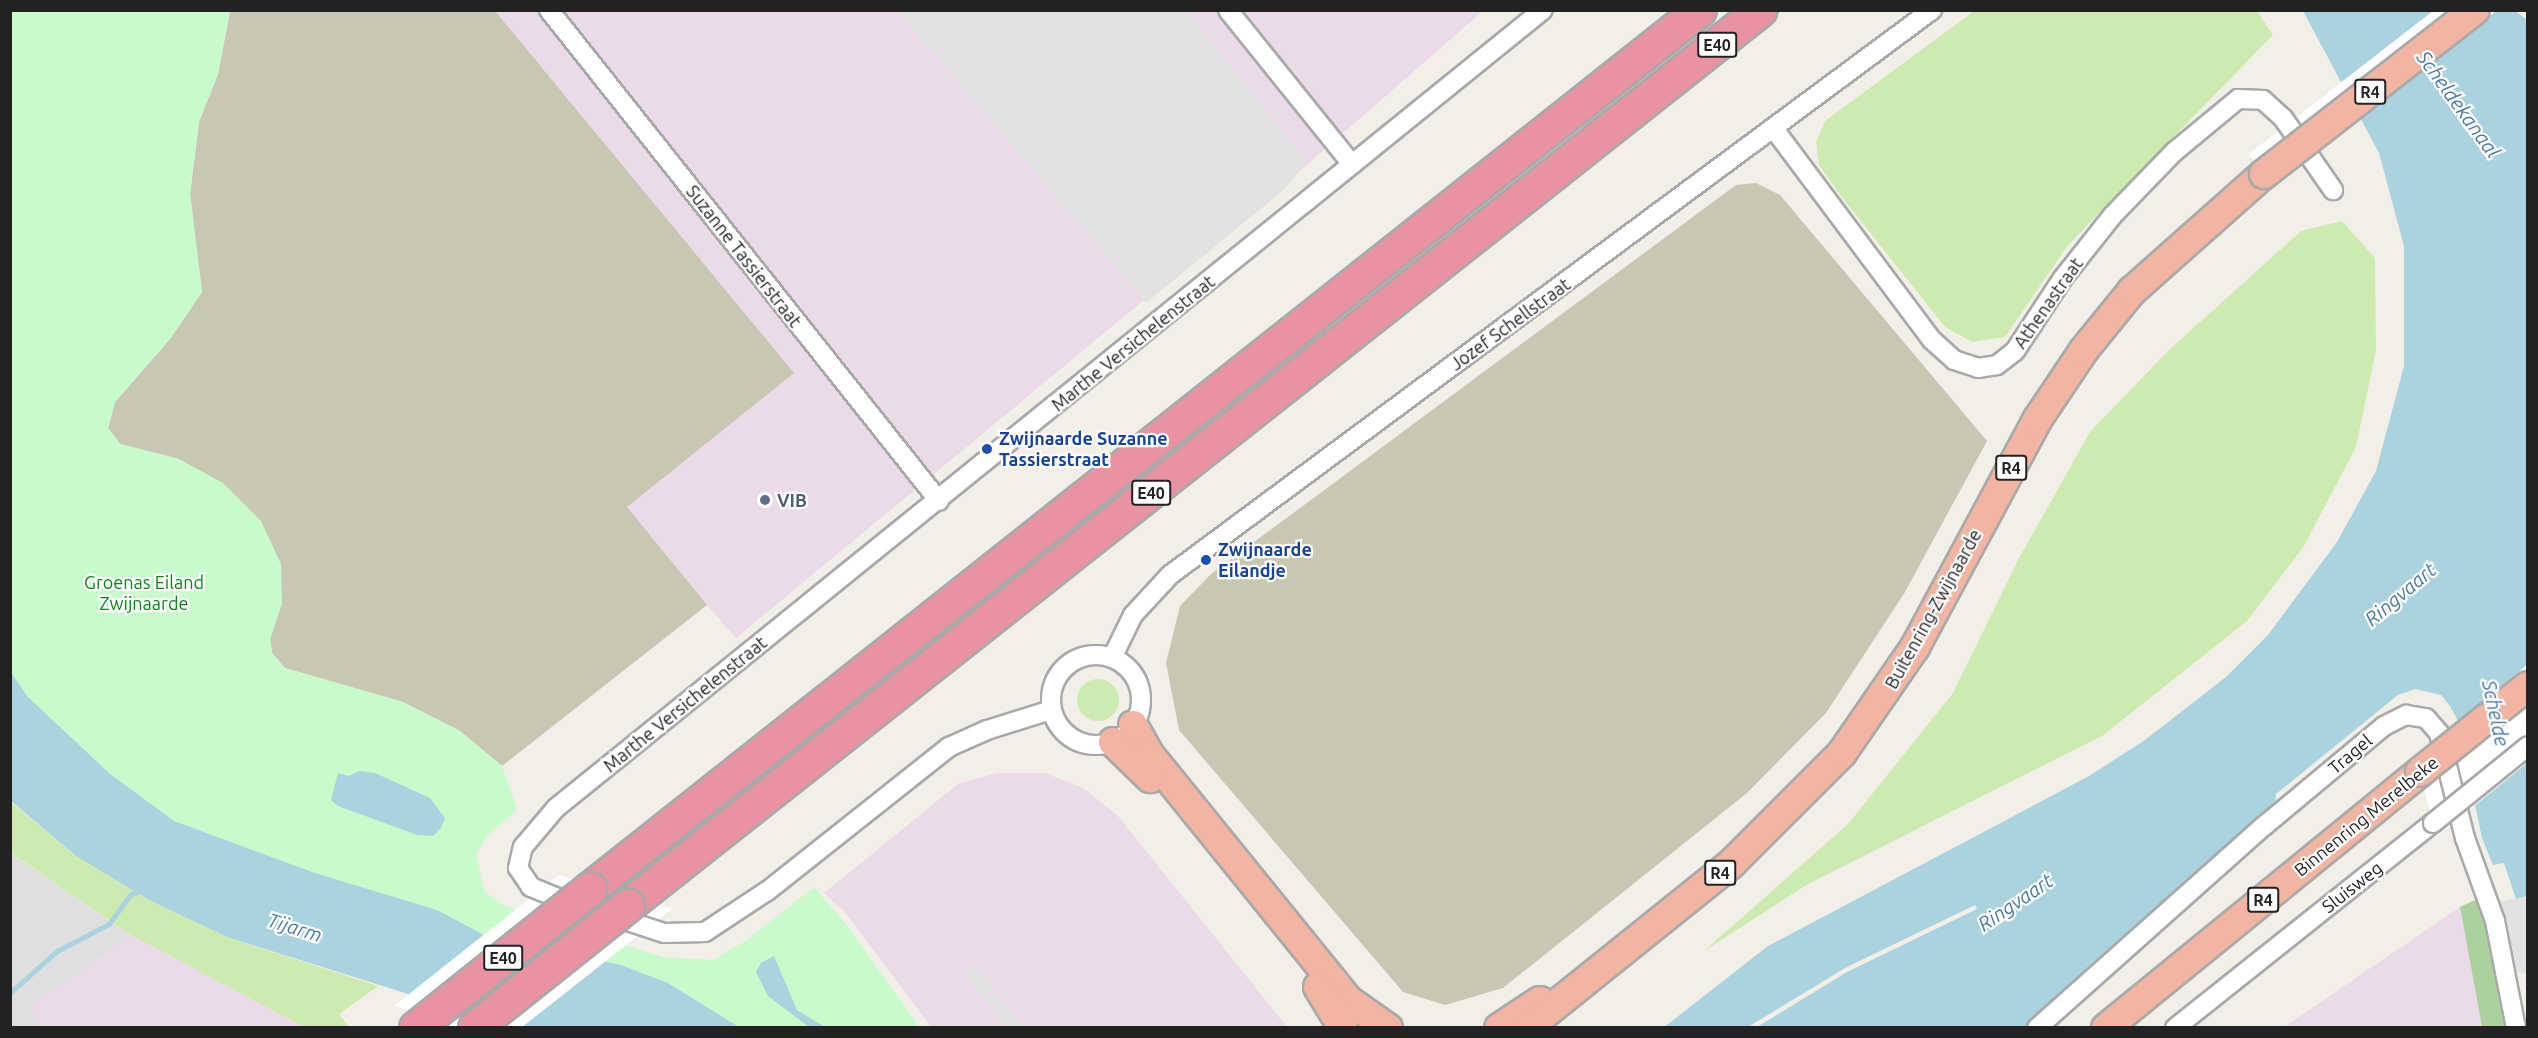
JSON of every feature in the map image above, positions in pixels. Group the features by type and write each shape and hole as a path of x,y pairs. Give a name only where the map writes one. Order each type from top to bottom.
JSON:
{"highway":[{"name":"E40","path":"416,1028 1700,10"},
{"name":"E40","path":"475,1028 1761,10"},
{"name":"Buitenring-Zwijnaarde","path":"1527,1028 1731,864 1842,753 1915,647 2037,420 2084,350 2132,291 2264,174 2475,10"},
{"name":"Binnenring Merelbeke","path":"2106,1028 2528,686"},
{"path":"1123,733 1136,761 1323,993 1343,1028"},
{"path":"1123,733 1149,754 1348,1000 1388,1028"},
{"path":"1499,1028 1520,1017 1562,984 1586,981"}],"street":[{"name":"Suzanne Tassierstraat","path":"549,10 939,501"},
{"path":"1227,10 1352,164 1543,10"},
{"name":"Jozef Schellstraat","path":"1112,658 1133,615 1170,575 1932,10"},
{"name":"Athenastraat","path":"1774,129 1932,340 1954,360 1978,368 1997,365 2015,351 2063,278 2113,215 2174,152 2238,99 2263,100 2283,118 2333,190"},
{"name":"Marthe Versichelenstraat","path":"1051,710 987,730 949,747 767,891 705,932 664,933 562,900 531,887 518,868 523,847 556,808 939,501 1352,164"},
{"path":"1096,655 1112,658 1136,679 1140,710 1123,733 1098,745 1068,736 1051,710 1056,678 1066,666 1096,655"},
{"name":"Tragel","path":"2037,1028 2264,826 2384,726 2406,715 2426,717 2439,733 2465,838 2495,921 2516,1028"},
{"name":"Sluisweg","path":"2175,1028 2528,746"}],"shaded area":[{"path":"230,11 1483,11 1295,175 736,638 707,605 502,766"},
{"path":"230,11 495,11 794,373 627,507 707,605 502,766 460,731 403,702 285,668 272,653 270,639 282,603 179,459 120,444 108,428 115,402 170,339 202,292 190,194 199,122 218,74"},
{"path":"898,11 1186,11 1306,161 1286,188 1146,303"},
{"path":"1756,183 1780,195 1987,441 1905,592 1826,713 1747,793 1503,988 1445,1005 1403,992 1179,730 1166,663 1180,606 1211,574 1736,185"},
{"path":"997,773 1045,773 1085,789 1118,816 1287,1027 931,1027 845,912 824,893 958,784"},
{"path":"10,853 131,935 31,1006 43,1027 11,1027"},
{"path":"2527,896 2527,974 2509,968 2497,902"},
{"path":"2460,907 2482,1027 2284,1027"},
{"path":"131,935 304,1027 43,1027 30,1006"},
{"path":"974,964 1023,1027 1006,1027 963,973"}],"green space":[{"name":"Groenas Eiland Zwijnaarde","path":"10,11 230,11 218,74 199,122 190,194 202,292 170,339 115,402 108,428 120,444 179,459 223,483 261,521 281,564 282,603 270,639 272,653 285,668 403,702 460,731 502,766 517,810 488,835 476,854 484,891 502,905 662,957 713,960 744,942 814,887 848,927 919,1027 739,1027 668,983 621,965 490,938 437,910 315,873 174,821 109,773 28,697 10,671"},
{"path":"1974,11 2257,11 2273,35 2068,245 2005,337 1972,342 1945,327 1841,196 1819,165 1816,142 1825,121"},
{"path":"2342,221 2375,258 2376,350 2356,447 2304,546 2247,621 2102,736 1808,884 1704,951 1848,824 1953,693 2019,558 2090,432 2169,350 2301,231"},
{"path":"1098,679 1113,685 1119,700 1113,715 1098,721 1083,715 1077,700 1083,685"},
{"path":"10,801 76,856 149,900 227,937 378,986 339,1014 349,1027 304,1027 131,935 11,853"},
{"path":"2479,898 2487,923 2507,1027 2482,1027 2460,907"}],"water":[{"path":"2514,10 2527,20 2527,901 2526,896 2516,899 2504,863 2493,865 2482,838 2457,719 2441,695 2415,689 2398,695 2276,794 2275,810 2027,1027 1757,1027 1847,972 1977,909 1975,905 1845,968 1748,1027 1663,1028 1768,946 2089,776 2145,740 2226,677 2268,635 2337,542 2376,471 2404,366 2404,246 2379,153 2303,11"},
{"name":"Tijarm","path":"10,671 28,697 109,773 174,821 315,873 437,910 490,938 621,965 668,983 739,1027 513,1027 227,937 149,900 76,856 11,801"},
{"path":"359,771 375,773 430,798 445,818 441,828 433,836 417,835 338,806 331,800 338,773 349,776"},
{"path":"774,956 797,1010 825,1027 809,1027 768,996 756,972 761,963"}],"pier":[{"path":"2433,11 2496,11 2273,184 2249,154"},
{"path":"2527,665 2527,763 2436,837 2416,755"},
{"path":"559,875 672,909 522,1027 396,1027 413,1011 394,1006"}],"waterway":[{"path":"10,993 57,951 109,924 131,894 138,892"}],"place":[{"name":"Zwijnaarde Suzanne Tassierstraat","path":"987,449"},
{"name":"VIB","path":"765,500"},
{"name":"Zwijnaarde Eilandje","path":"1206,560"}],"water label":[{"name":"Scheldekanaal","path":"2459,104"},
{"name":"Ringvaart","path":"2400,594"},
{"name":"Schelde","path":"2496,713"},
{"name":"Ringvaart","path":"2015,902"}]}
